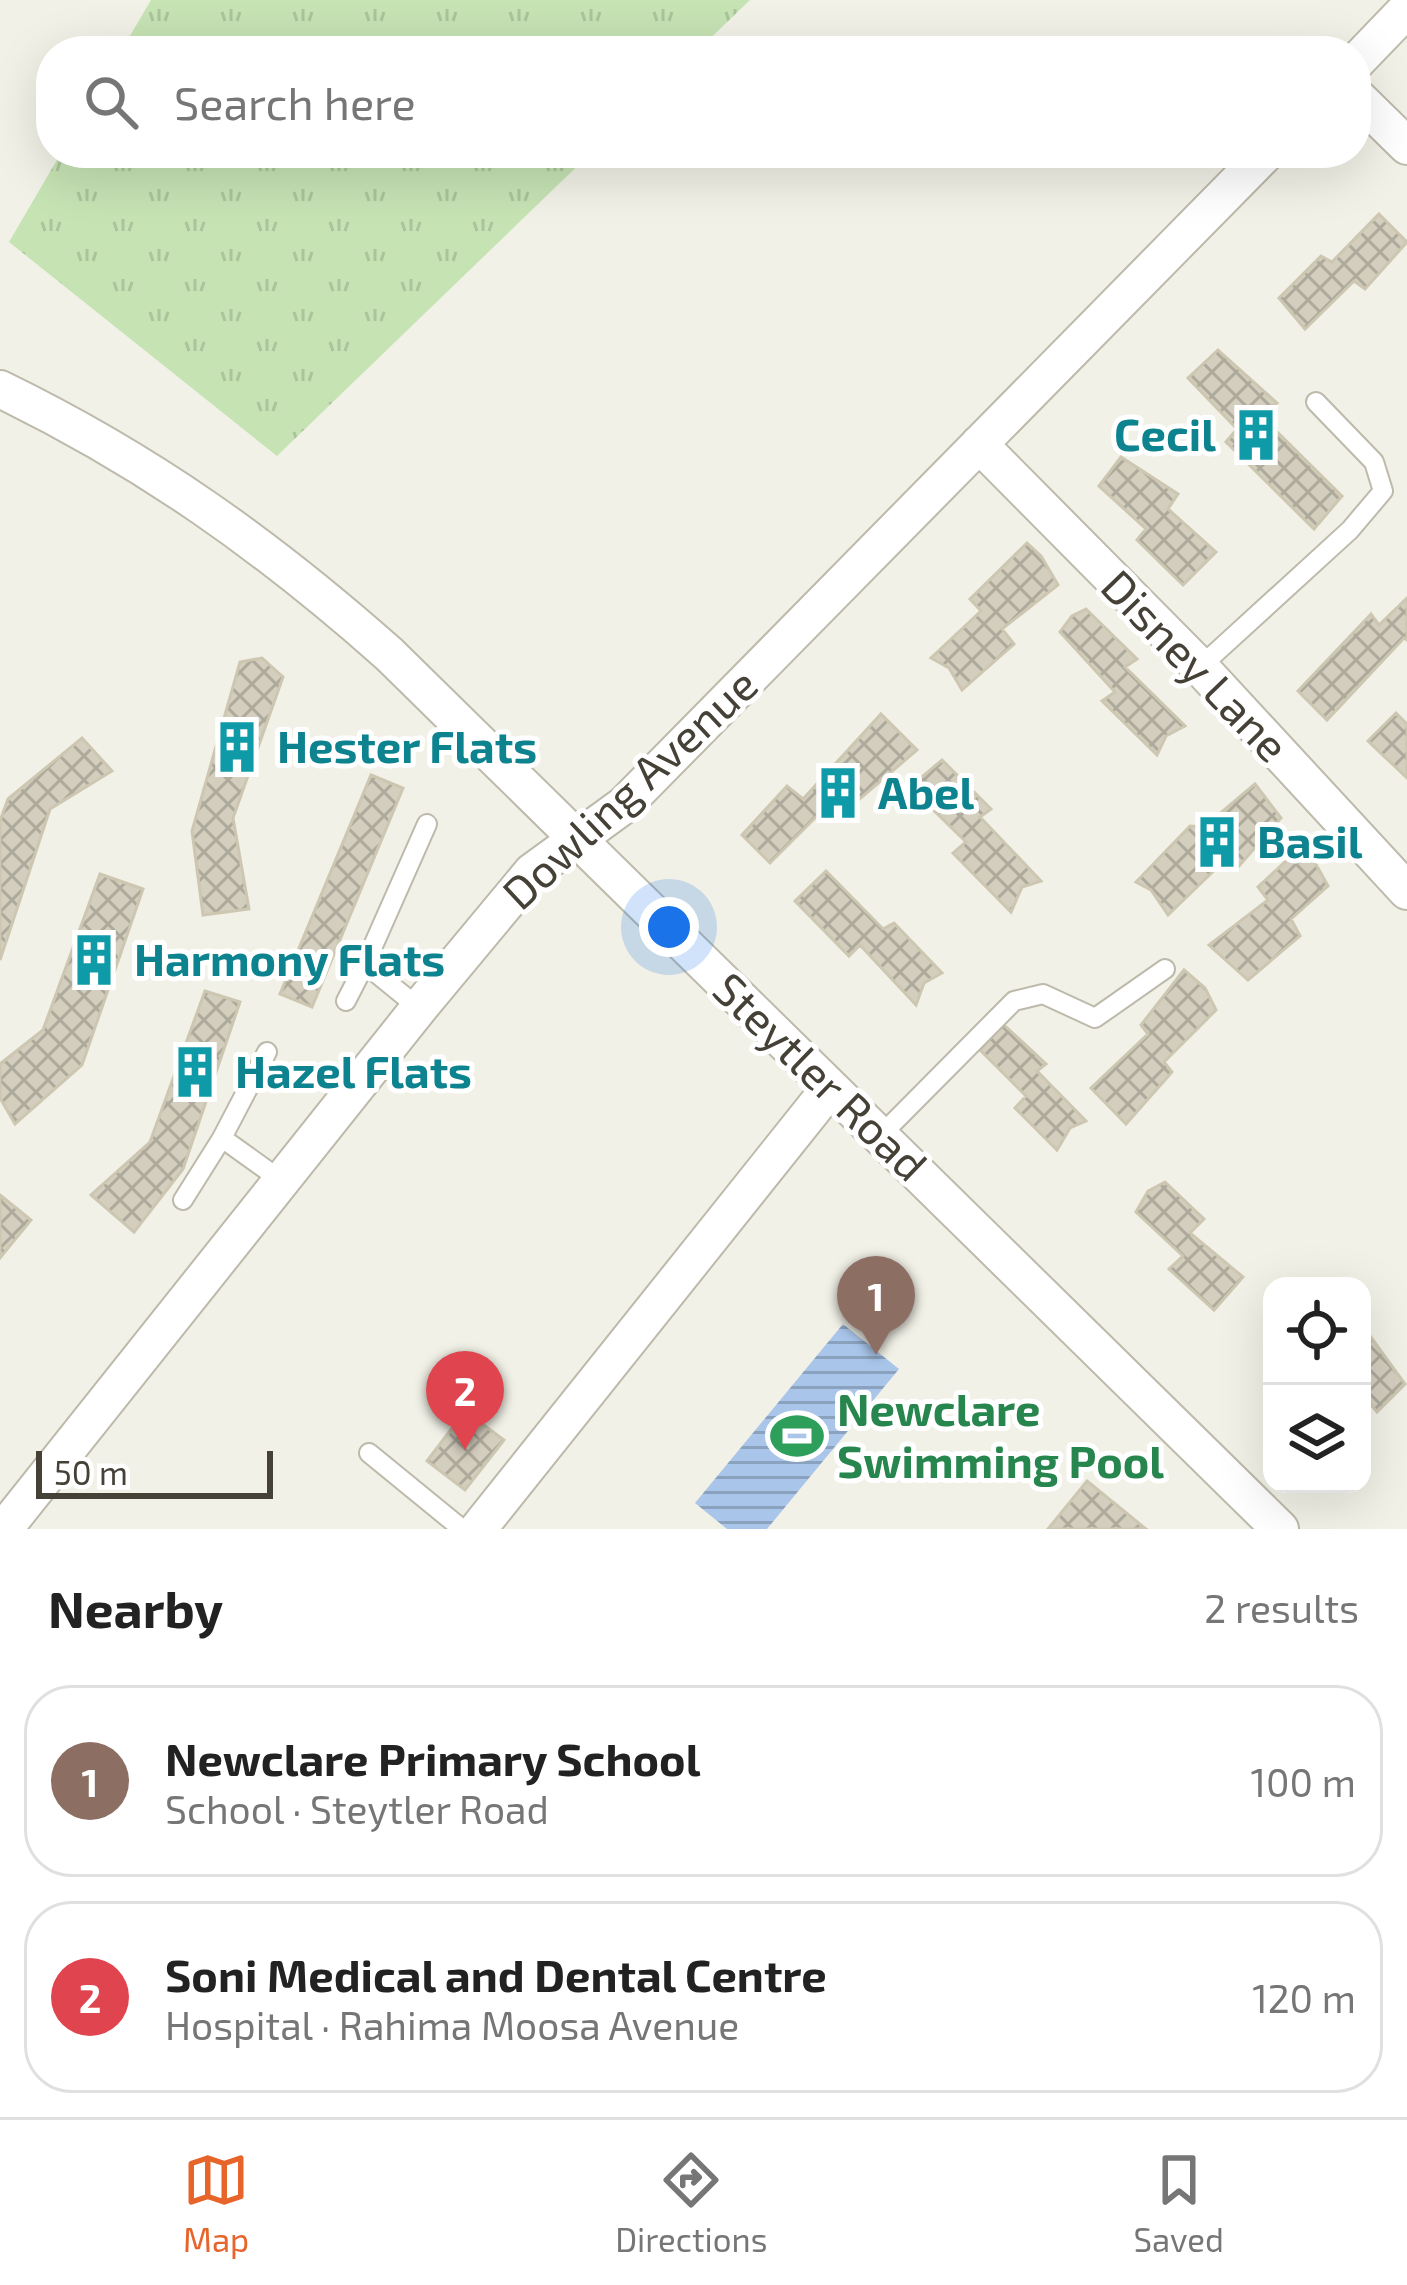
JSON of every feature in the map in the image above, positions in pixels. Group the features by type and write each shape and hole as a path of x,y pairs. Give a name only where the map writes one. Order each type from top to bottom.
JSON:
{"street":[{"path":"1371,46 1407,9"},
{"path":"1371,111 1407,146"},
{"name":"Dowling Avenue","path":"4,1529 532,872 633,796 1251,168"},
{"name":"Steytler Road","path":"0,389 62,419 222,517 300,576 388,654 1280,1529"},
{"name":"Disney Lane","path":"979,444 1200,667 1407,891"},
{"path":"478,1529 830,1088"}],"lane":[{"path":"1200,667 1350,530 1383,491 1374,462 1316,402"},
{"path":"346,1000 427,824"},
{"path":"365,964 419,1008"},
{"path":"880,1136 1014,1000 1043,994 1095,1018 1166,969"},
{"path":"183,1200 267,1052"},
{"path":"222,1138 282,1181"},
{"path":"369,1453 463,1529"}],"green space":[{"path":"151,0 750,0 713,36 130,36"},
{"path":"52,168 575,168 277,456 9,242"}],"water":[{"name":"Newclare Swimming Pool","path":"843,1324 899,1369 767,1529 727,1529 695,1503"}],"building":[{"path":"1379,214 1407,242 1365,289 1354,281 1305,329 1279,298 1321,256 1332,262"},
{"name":"Cecil","path":"1218,350 1277,403 1259,414 1342,496 1314,529 1226,442 1237,429 1188,378"},
{"path":"1121,457 1178,494 1168,509 1216,552 1183,585 1137,540 1146,529 1099,486"},
{"path":"1027,543 1058,585 1002,629 1014,644 962,690 949,668 931,658 981,611 970,599"},
{"path":"1407,598 1407,640 1327,720 1298,691 1371,614 1379,625"},
{"path":"1086,609 1137,659 1125,667 1185,726 1166,736 1157,755 1102,701 1115,692 1060,632 1072,616"},
{"name":"Hester Flats","path":"262,658 283,677 233,818 249,909 203,915 192,831 240,662"},
{"path":"1396,713 1407,724 1407,778 1368,741"},
{"name":"Abel","path":"881,714 917,750 836,819 824,809 770,863 742,835 787,786 803,799"},
{"path":"82,738 112,771 50,809 0,960 0,821 8,799"},
{"path":"942,760 991,809 980,817 1041,881 1022,887 1011,912 953,853 966,842 910,787"},
{"path":"371,775 403,788 312,1007 280,994"},
{"name":"Basil","path":"1255,784 1281,818 1239,866 1228,857 1168,915 1151,890 1136,882 1190,826 1204,827"},
{"path":"1300,848 1328,886 1291,919 1300,936 1248,980 1209,945 1268,900 1258,887"},
{"path":"826,871 883,929 894,923 942,973 924,983 916,1005 860,945 849,956 795,901"},
{"name":"Harmony Flats","path":"100,874 143,889 82,1065 15,1124 0,1098 0,1064 43,1030"},
{"path":"1184,970 1205,988 1216,1010 1164,1062 1172,1072 1126,1124 1091,1088 1148,1034 1141,1025"},
{"name":"Hazel Flats","path":"205,991 240,1002 183,1169 134,1232 91,1195 150,1142"},
{"path":"1003,1024 1046,1064 1037,1071 1086,1121 1070,1128 1057,1150 1015,1108 1026,1096 980,1050"},
{"path":"1165,1182 1204,1219 1190,1233 1243,1277 1214,1310 1169,1269 1183,1256 1136,1212 1148,1191"},
{"path":"0,1195 31,1220 0,1258"},
{"path":"1371,1337 1405,1384 1377,1412 1371,1405"},
{"path":"465,1411 504,1440 465,1490 427,1461"},
{"path":"1087,1481 1146,1529 1048,1529"}],"place":[{"name":"Cecil","path":"1256,435"},
{"name":"Hester Flats","path":"237,747"},
{"name":"Abel","path":"838,793"},
{"name":"Basil","path":"1217,842"},
{"name":"Harmony Flats","path":"94,960"},
{"name":"Hazel Flats","path":"195,1072"},
{"name":"Newclare Primary School","path":"876,1355"},
{"name":"Newclare Swimming Pool","path":"797,1436"},
{"name":"Soni Medical and Dental Centre","path":"465,1450"}]}
